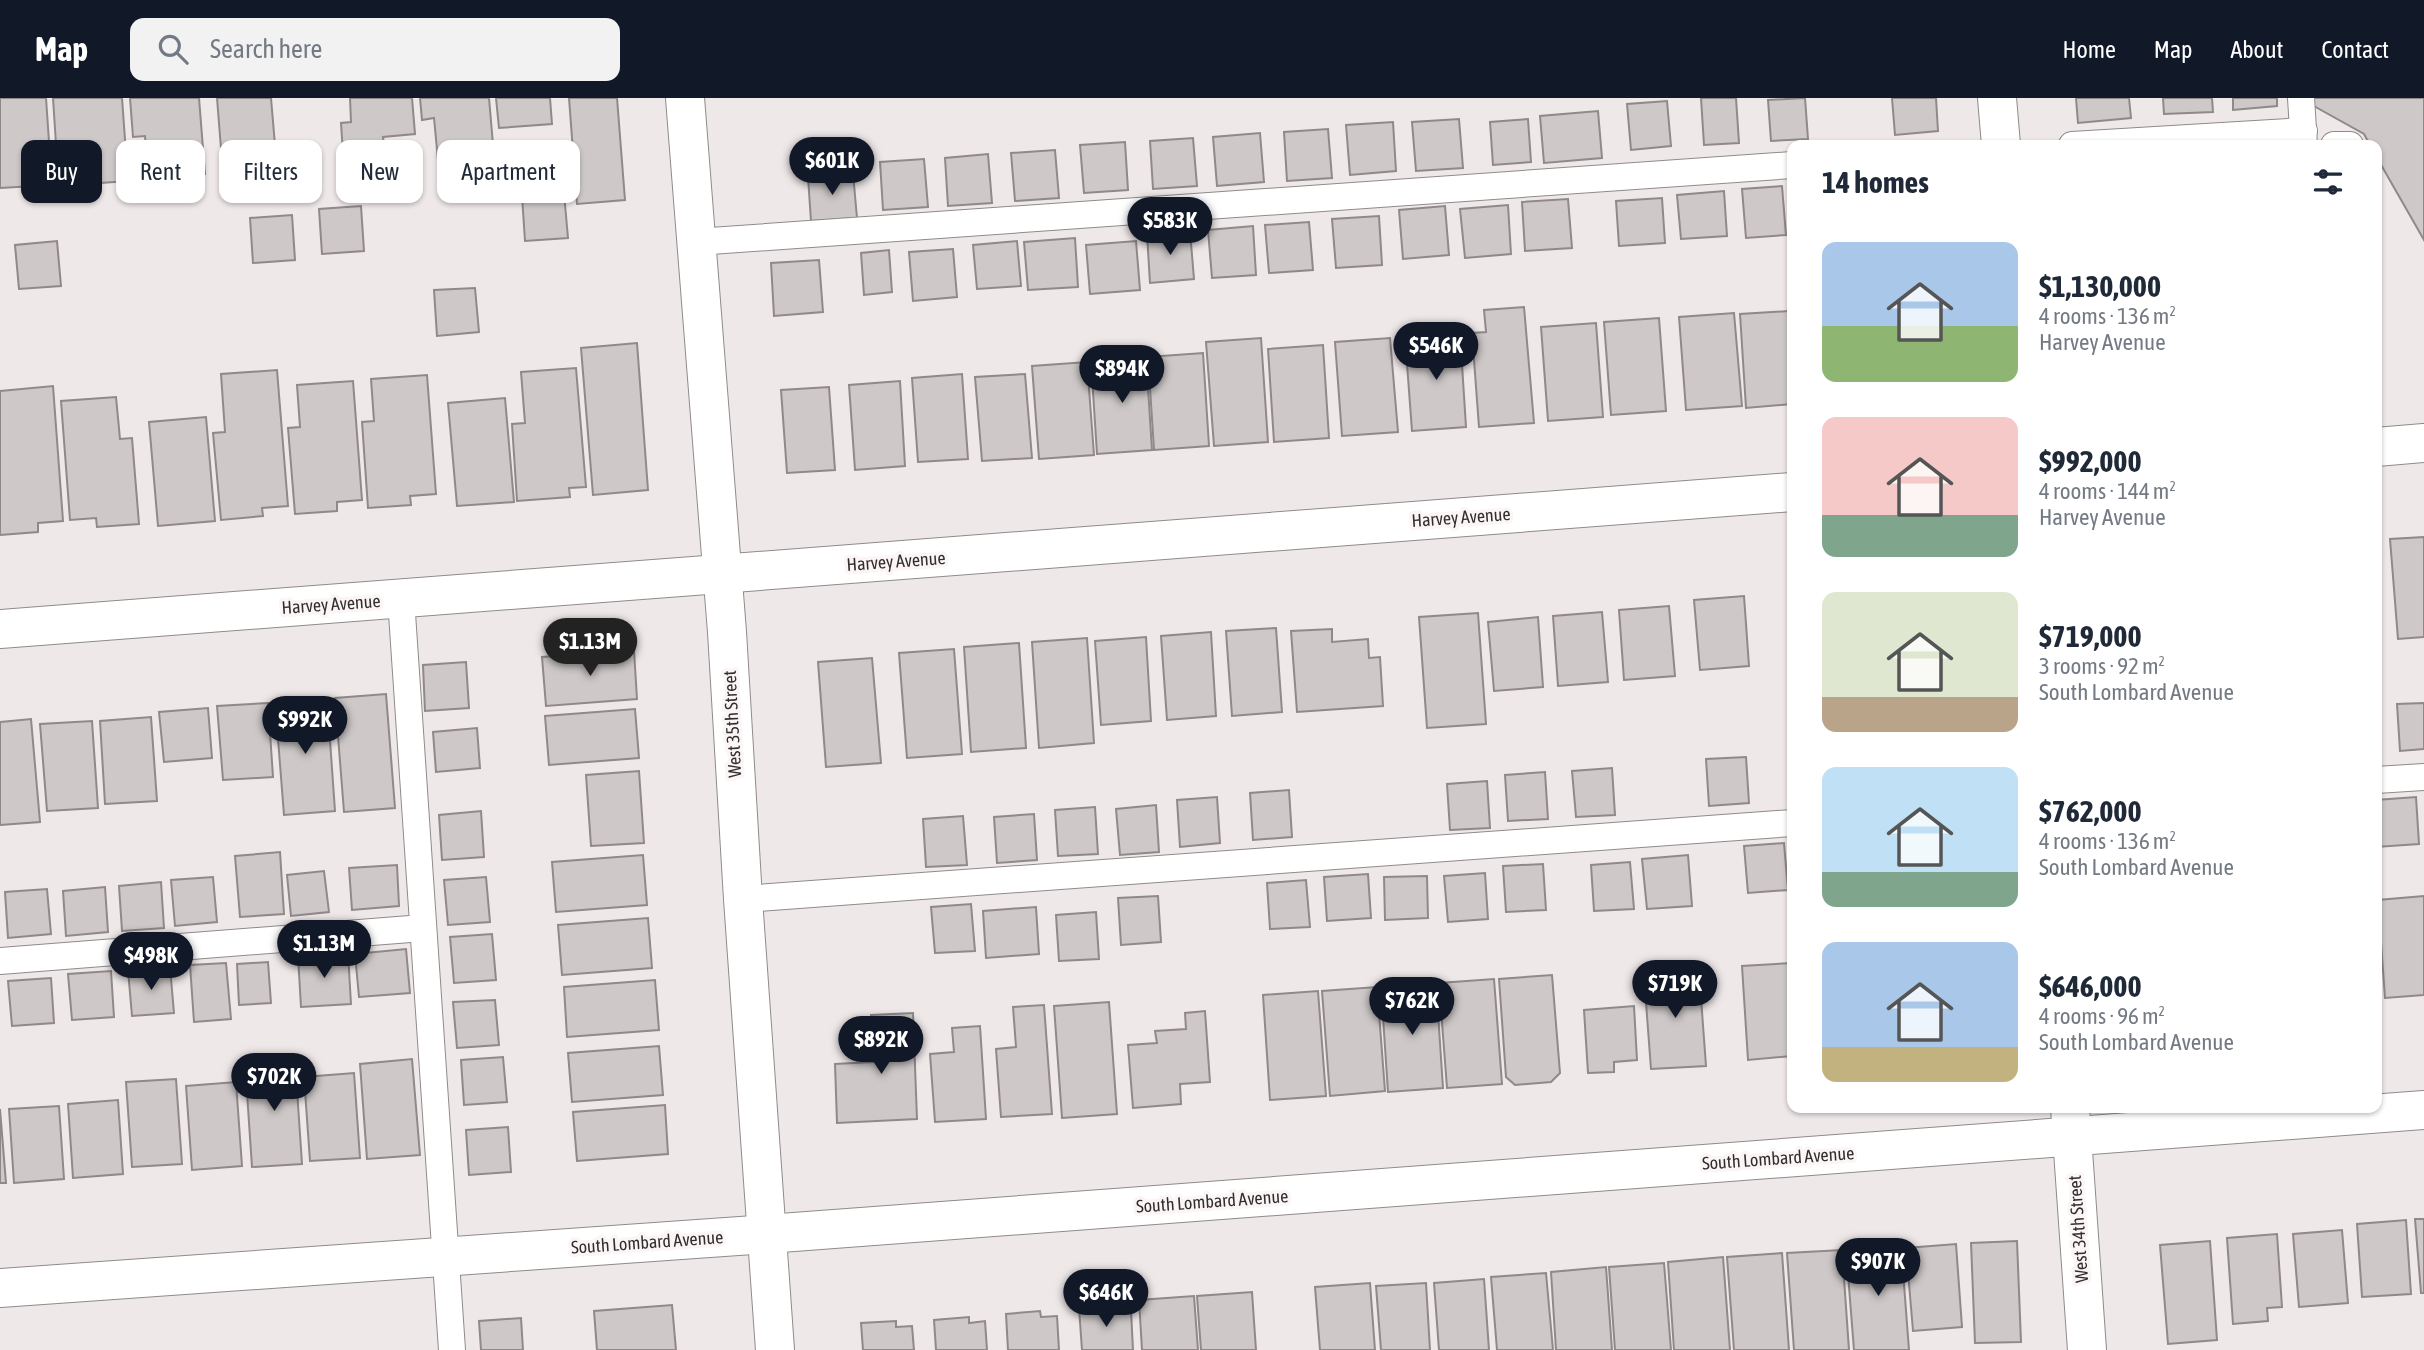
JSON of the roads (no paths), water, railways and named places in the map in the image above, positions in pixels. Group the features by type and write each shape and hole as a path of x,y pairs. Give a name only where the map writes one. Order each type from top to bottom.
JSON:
{"street":[{"name":"West 35th Street","path":"685,98 722,574 775,1350"},
{"path":"1997,98 2001,140"},
{"path":"2382,446 2424,443"},
{"name":"Harvey Avenue","path":"0,629 1787,492"},
{"name":"South Lombard Avenue","path":"2382,1111 2424,1110"},
{"name":"South Lombard Avenue","path":"0,1288 767,1234 2071,1122 2336,1113"},
{"name":"West 34th Street","path":"2071,1122 2087,1350"}],"lane":[{"path":"2238,140 2304,138 2301,98"},
{"path":"695,242 1787,165"},
{"path":"401,599 452,1350"},
{"path":"2382,780 2424,776"},
{"path":"743,899 1787,823"},
{"path":"0,961 423,928"}]}
